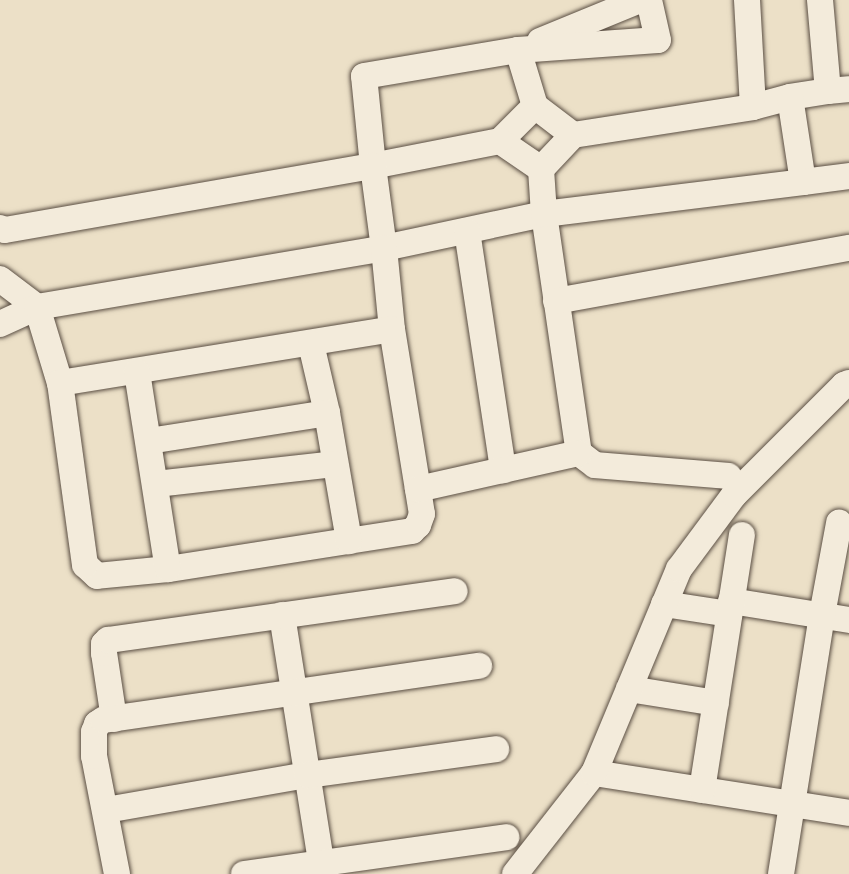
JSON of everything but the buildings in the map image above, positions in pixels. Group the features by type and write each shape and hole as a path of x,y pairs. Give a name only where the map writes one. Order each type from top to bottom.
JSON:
{"street":[{"path":"518,50 640,0"},
{"path":"0,279 38,307 60,382 85,565 97,576 168,569 412,531 418,525 422,514 392,329 364,76 518,50 658,40 649,0"},
{"path":"747,0 753,107"},
{"path":"729,476 595,465 579,453 544,214 541,169 573,135 753,107 790,97 838,90 820,0"},
{"path":"518,50 535,106 573,135"},
{"path":"790,97 803,182"},
{"path":"2,232 500,141 535,106"},
{"path":"500,141 541,169"},
{"path":"0,324 38,307 384,248 544,214 849,176"},
{"path":"467,231 503,470"},
{"path":"556,301 849,248"},
{"path":"60,382 137,372 392,329"},
{"path":"311,344 327,413 349,541"},
{"path":"137,372 168,569"},
{"path":"515,874 594,773 679,569 734,495 844,385 849,383"},
{"path":"149,441 327,413"},
{"path":"418,489 579,453"},
{"path":"156,484 334,464"},
{"path":"781,874 839,523"},
{"path":"702,790 742,535"},
{"path":"114,719 104,653 104,644 108,640 456,591"},
{"path":"664,604 822,615 849,620"},
{"path":"282,615 322,868"},
{"path":"117,874 94,756 94,732 97,724 114,719 479,666"},
{"path":"629,689 716,703"},
{"path":"106,810 307,775 496,749"},
{"path":"594,773 849,813"},
{"path":"244,874 322,868 506,837"}]}
